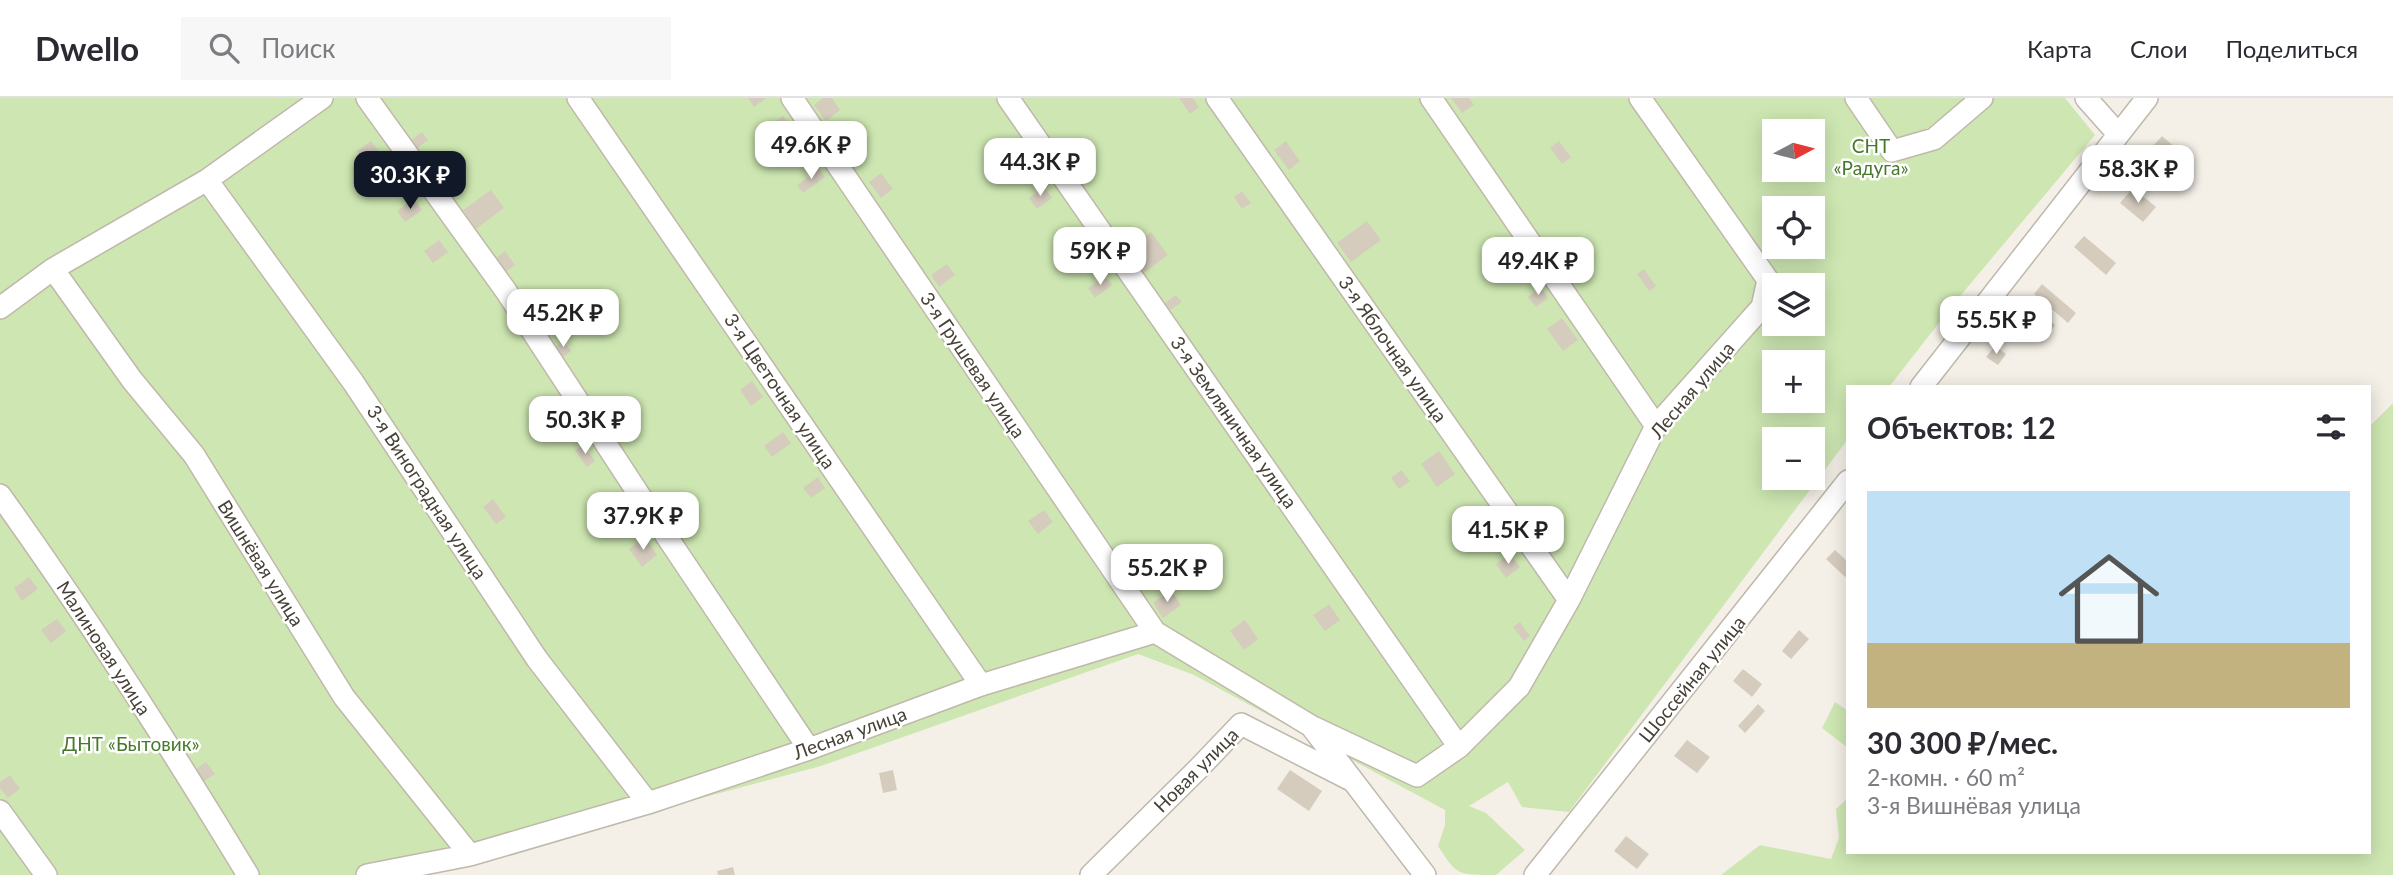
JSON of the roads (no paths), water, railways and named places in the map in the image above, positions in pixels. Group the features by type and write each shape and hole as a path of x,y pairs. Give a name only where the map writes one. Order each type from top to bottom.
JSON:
{"street":[{"path":"0,307 53,269 207,180 322,98"},
{"path":"367,98 506,290 654,519 808,748"},
{"name":"3-я Цветочная улица","path":"578,98 981,685"},
{"name":"3-я Грушевая улица","path":"792,98 1154,632"},
{"name":"3-я Земляничная улица","path":"1008,98 1459,747"},
{"name":"3-я Яблочная улица","path":"1217,98 1569,600"},
{"path":"1431,98 1656,426"},
{"name":"Лесная улица","path":"367,875 470,855 648,803 981,685 1154,632 1311,726 1417,776 1459,747 1519,687 1569,600 1656,426 1762,307 1768,279 1640,98"},
{"path":"1856,98 1892,150 1934,139 1982,98"},
{"path":"2086,98 2118,134"},
{"path":"1923,385 2147,98"},
{"name":"3-я Виноградная улица","path":"207,180 353,382 537,659 648,803"},
{"name":"Вишнёвая улица","path":"53,269 132,380 194,455 344,697 470,855"},
{"name":"Шоссейная улица","path":"1535,875 1846,484"},
{"name":"Малиновая улица","path":"0,495 184,770 248,875"},
{"name":"Новая улица","path":"1091,875 1241,724 1353,781"},
{"name":"Лесная улица","path":"1311,726 1426,875"},
{"path":"0,811 46,875"}],"park label":[{"name":"СНТ «Радуга»","path":"1871,157"},
{"name":"ДНТ «Бытовик»","path":"131,744"}]}
